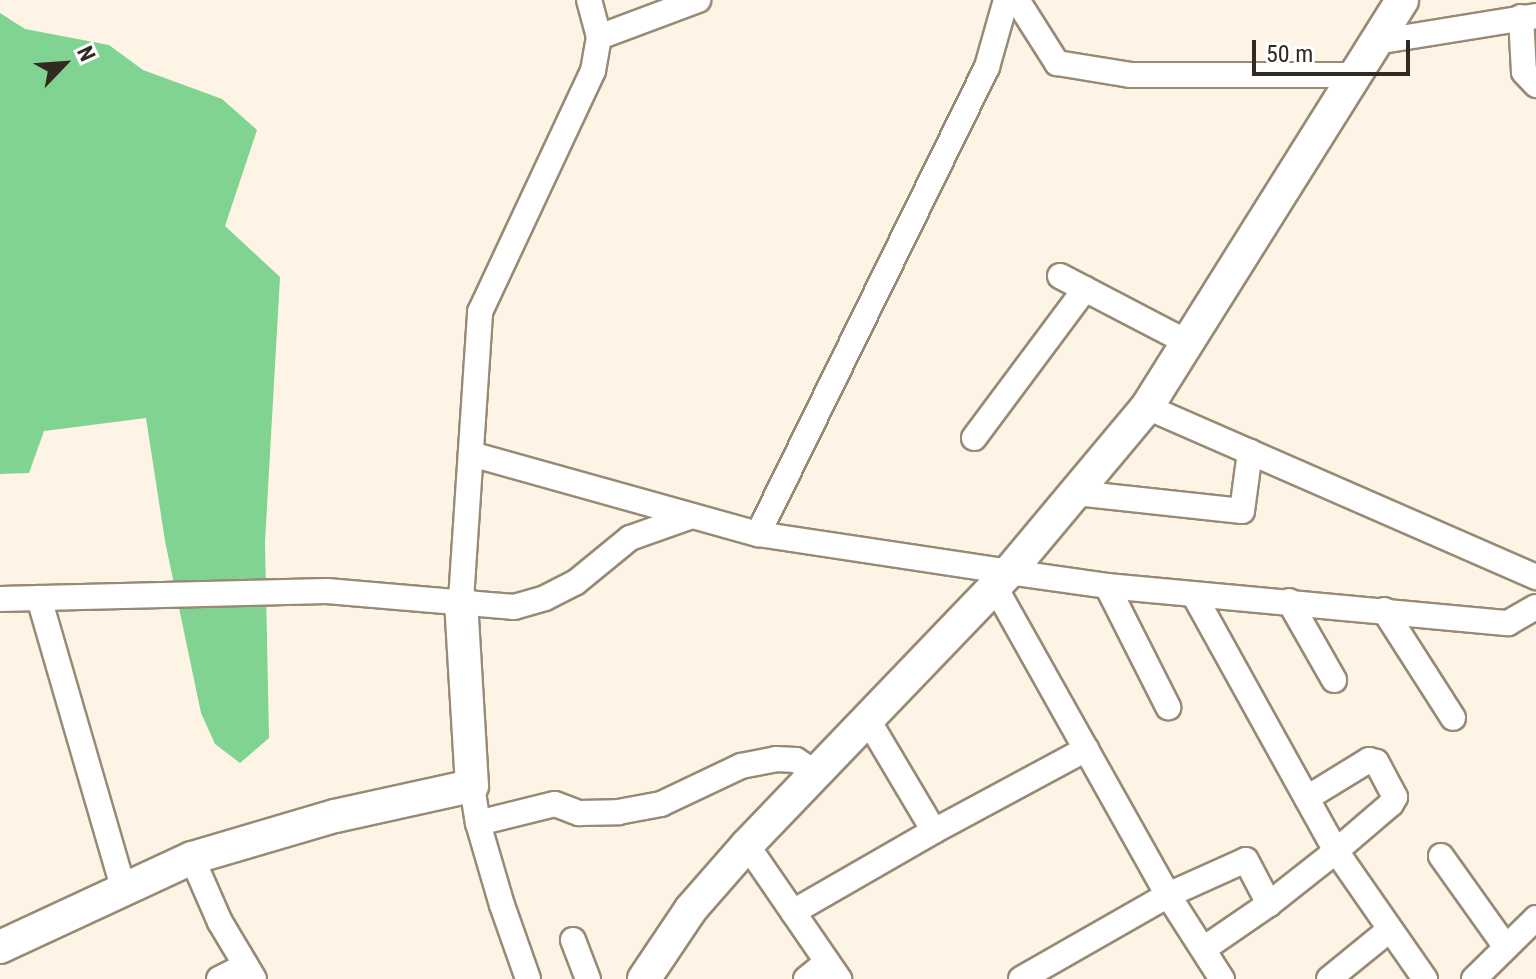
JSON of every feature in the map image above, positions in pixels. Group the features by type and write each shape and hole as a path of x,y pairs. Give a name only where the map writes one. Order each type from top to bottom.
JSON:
{"street":[{"path":"528,979 478,823 472,786 461,600 480,312 593,71 599,37 589,0"},
{"path":"599,37 698,0"},
{"path":"758,534 987,67 1006,0"},
{"path":"1017,0 1057,63 1130,75 1352,75"},
{"path":"644,979 691,909 747,845 1002,579 1147,407 1352,75 1402,0"},
{"path":"1376,42 1529,17 1524,72 1536,85"},
{"path":"1060,276 1187,342"},
{"path":"974,438 1085,289"},
{"path":"1147,407 1536,577"},
{"path":"1076,493 1242,511 1250,452"},
{"path":"471,454 758,534 1002,579 1289,601 1508,623 1536,607"},
{"path":"0,599 327,591 461,600 514,607 545,598 575,583 630,538 692,516"},
{"path":"1002,579 1086,749 1168,895 1205,948 1217,977"},
{"path":"1107,586 1168,707"},
{"path":"1194,595 1336,851 1425,979"},
{"path":"39,598 123,887"},
{"path":"1289,601 1334,680"},
{"path":"1384,610 1453,718"},
{"path":"868,720 934,831"},
{"path":"793,912 1086,749"},
{"path":"478,823 555,804 579,813 618,812 661,804 741,766 776,759 796,760 816,773"},
{"path":"1205,948 1269,904 1336,851 1391,804 1395,797 1376,762 1369,760 1307,798"},
{"path":"0,947 123,887 192,858 335,816 472,786"},
{"path":"747,845 833,970 806,979"},
{"path":"1441,856 1506,947"},
{"path":"192,858 220,922 250,972 219,979"},
{"path":"1021,979 1168,895 1246,860 1269,904"},
{"path":"1474,979 1536,918"},
{"path":"1329,979 1389,930"},
{"path":"573,940 588,979"}],"green space":[{"path":"0,13 25,29 109,45 143,70 222,99 257,130 225,226 280,277 265,542 269,738 240,763 215,744 201,713 165,541 146,418 44,431 29,473 0,474"}]}
